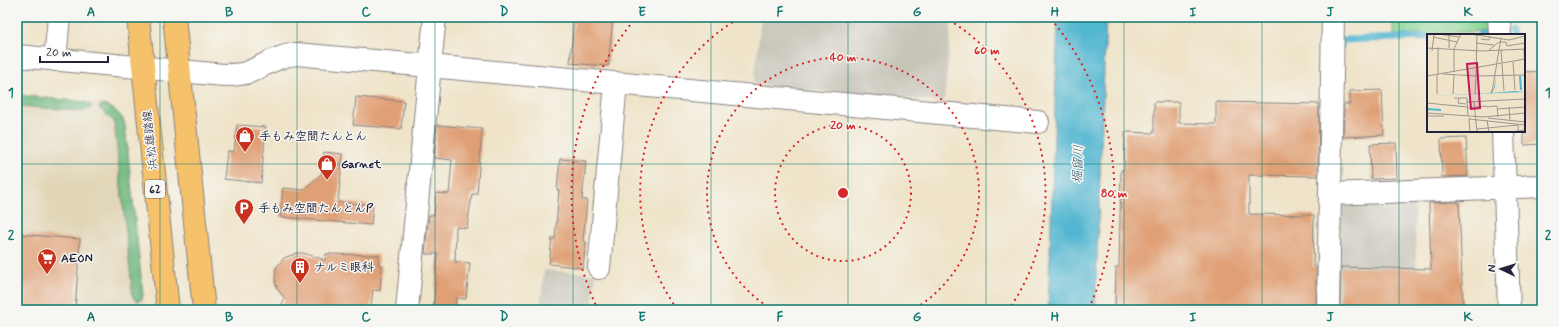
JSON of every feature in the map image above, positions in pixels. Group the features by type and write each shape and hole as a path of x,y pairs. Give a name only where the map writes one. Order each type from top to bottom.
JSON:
{"main road":[{"name":"浜松雄踏線","path":"138,17 168,310"},
{"path":"174,17 204,310"}],"street":[{"path":"55,60 58,17"},
{"path":"407,310 435,17"},
{"path":"1328,310 1333,17"},
{"path":"1500,17 1500,34"},
{"path":"17,56 224,76 248,72 285,55 296,54 1038,122"},
{"path":"599,268 616,83"},
{"path":"1503,132 1509,310"},
{"path":"1330,194 1542,186"}],"shaded area":[{"path":"761,17 952,17 944,102 754,85"},
{"path":"17,95 104,103 124,119 144,310 17,310"},
{"path":"1414,201 1418,310 1338,310 1340,203"},
{"path":"544,270 596,274 592,310 540,310"}],"green space":[{"path":"1393,17 1491,17 1491,31 1393,35"},
{"path":"17,95 85,102 91,105 91,108 85,111 17,106"},
{"path":"100,106 110,107 116,112 122,118 125,125 143,295 142,299 138,301 133,298 114,121 100,109"}],"water":[{"name":"堀留川","path":"1058,17 1106,17 1095,310 1048,310"}],"building":[{"path":"585,17 613,18 608,66 570,63 574,19 584,20"},
{"path":"1542,71 1542,144 1524,145 1525,72"},
{"path":"1382,90 1384,135 1343,137 1344,104 1350,104 1350,91"},
{"path":"356,97 404,101 401,129 353,125"},
{"path":"1154,102 1179,102 1179,123 1216,124 1216,102 1319,104 1318,176 1249,175 1249,214 1314,215 1313,267 1316,267 1316,310 1115,310 1116,267 1119,267 1121,170 1124,170 1125,132 1154,133"},
{"path":"237,125 266,127 261,183 224,179 227,151 234,152"},
{"path":"437,125 482,129 477,194 472,194 467,228 456,227 455,262 470,263 466,299 456,298 455,310 433,310 438,254 425,254 429,215 434,215 436,193 449,194 452,160 434,158"},
{"path":"1466,138 1468,176 1442,177 1441,139"},
{"path":"1396,143 1397,178 1371,179 1370,144"},
{"name":"Garnet","path":"324,152 343,154 338,202 373,205 371,225 280,217 283,188 303,190 322,173"},
{"path":"560,159 586,161 582,200 587,200 583,241 586,242 583,268 549,264 552,238 555,239"},
{"path":"1459,202 1463,310 1340,310 1341,267 1431,269 1429,203"},
{"name":"AEON","path":"17,234 80,239 75,310 17,310"},
{"path":"297,253 303,253 325,260 326,254 379,255 378,265 382,265 380,291 373,290 371,306 369,306 368,310 279,310 285,299 277,288 275,281 276,268 284,258"}],"waterway":[{"path":"1511,30 1512,34"},
{"path":"1341,46 1341,40 1427,37"}],"place":[{"name":"手もみ空間たんとん","path":"245,153"},
{"name":"Garnet","path":"327,181"},
{"name":"手もみ空間たんとんP","path":"244,225"},
{"name":"AEON","path":"47,275"},
{"name":"ナルミ眼科","path":"300,284"}]}
